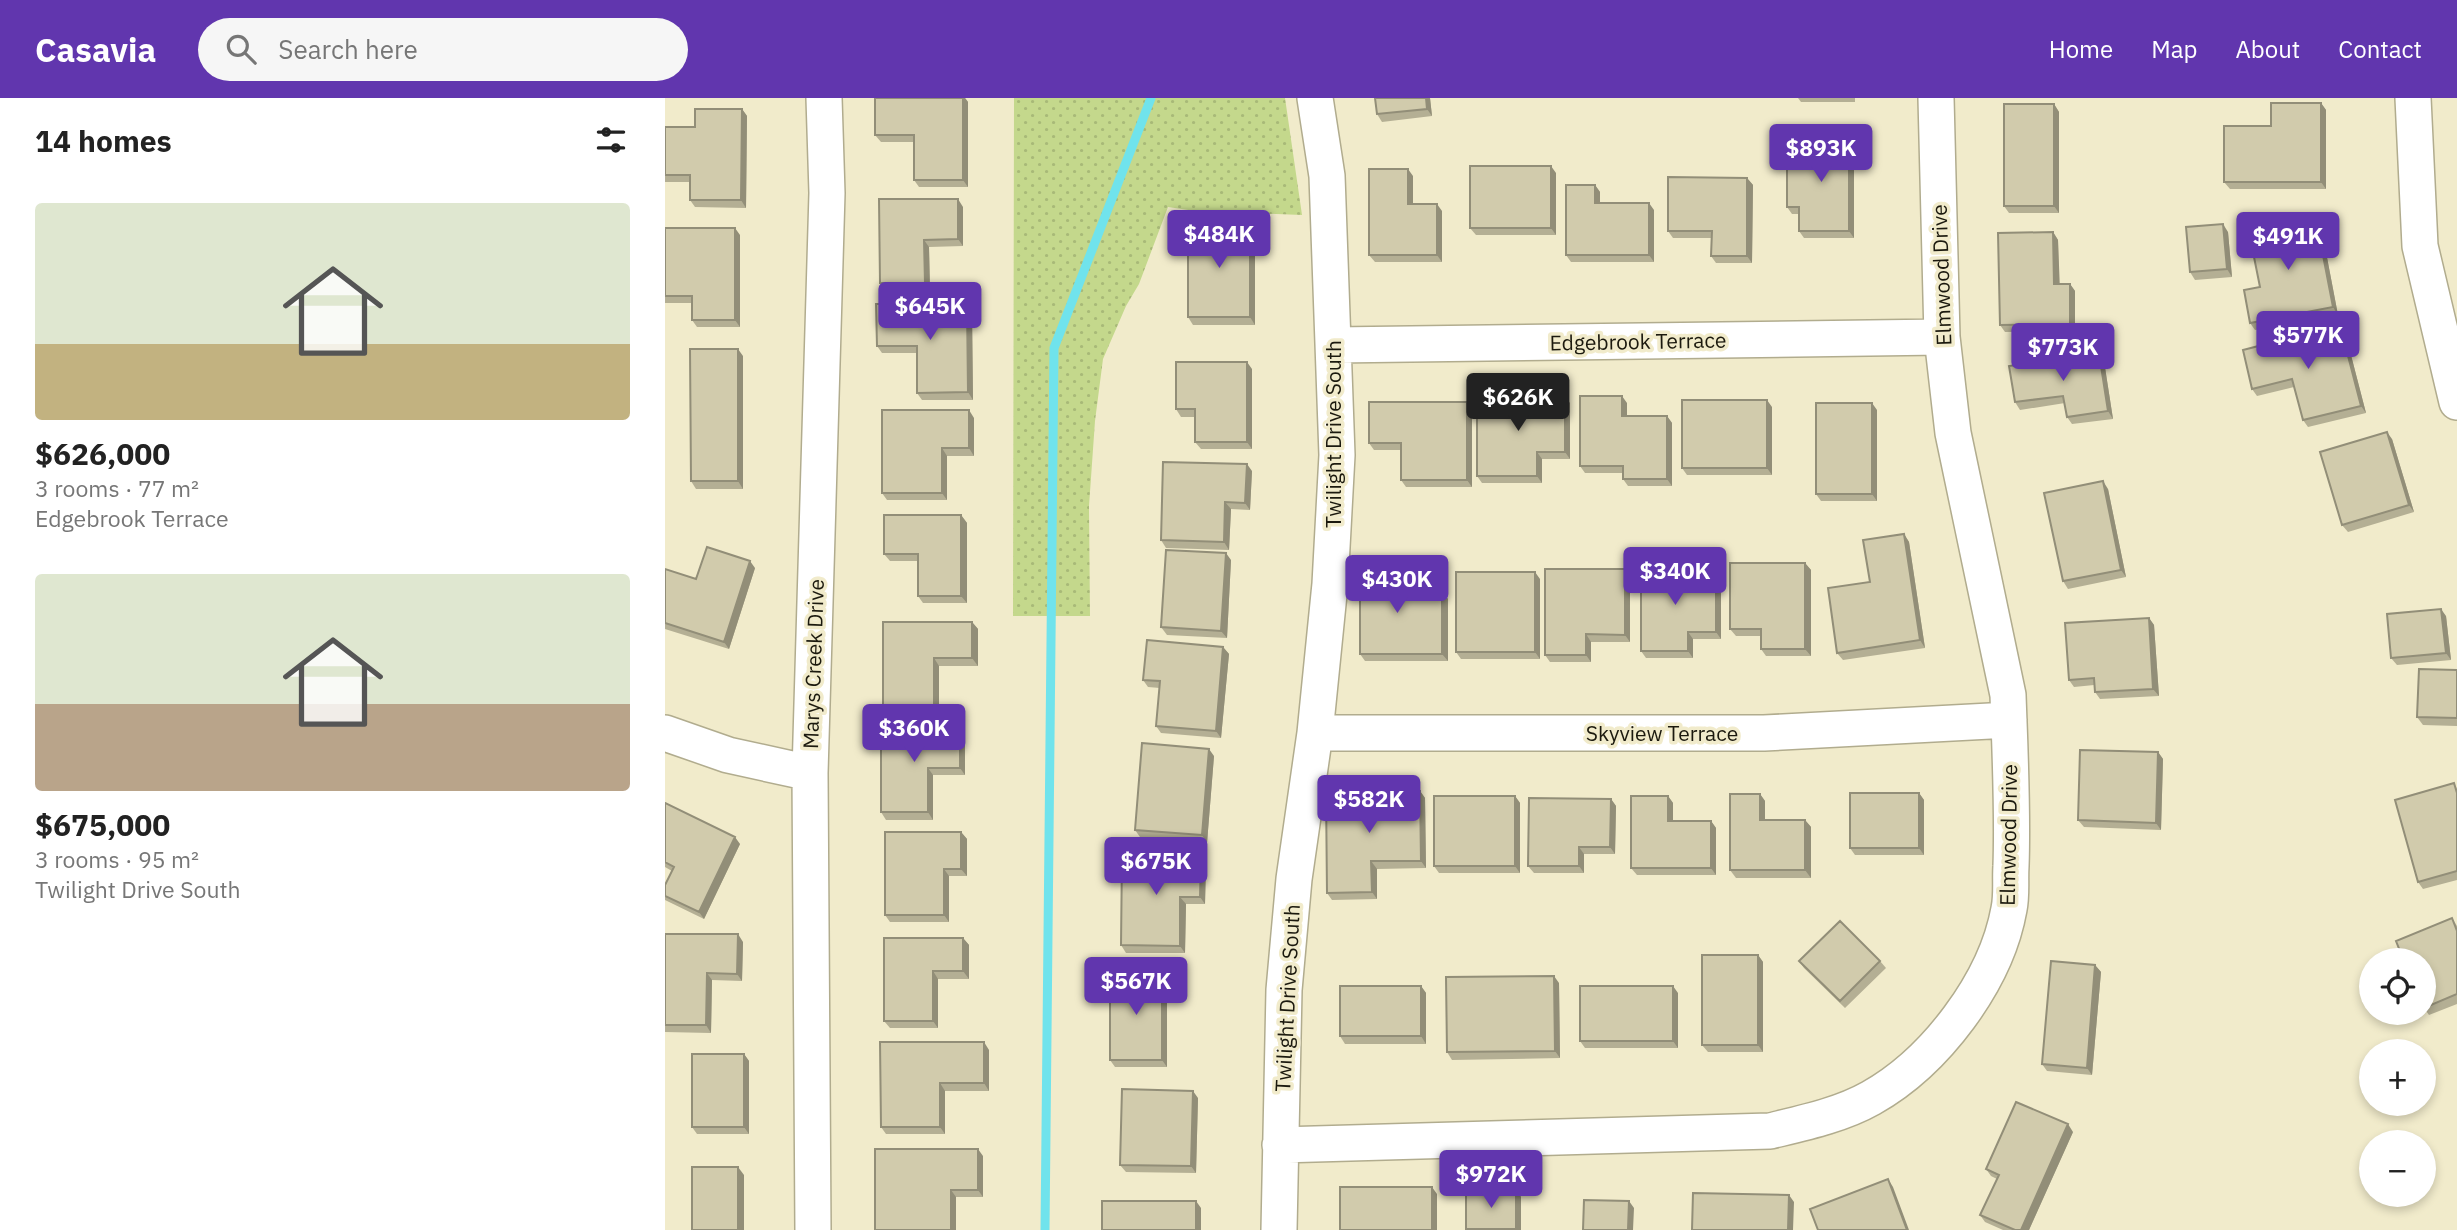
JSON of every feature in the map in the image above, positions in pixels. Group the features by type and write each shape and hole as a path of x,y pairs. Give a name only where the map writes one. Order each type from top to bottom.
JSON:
{"street":[{"name":"Marys Creek Drive","path":"813,1230 810,773 827,193 824,98"},
{"name":"Twilight Drive South","path":"1279,1230 1284,990 1294,879 1315,733 1330,584 1337,468 1327,176 1315,98"},
{"name":"Elmwood Drive","path":"1280,1144 1770,1131 1815,1120 1868,1100 1900,1080 1965,1011 1996,956 2009,908 2012,840 2009,720 2008,695 1952,433 1942,337 1936,98"},
{"path":"2413,98 2420,246 2457,402"},
{"name":"Edgebrook Terrace","path":"1334,345 1942,337"},
{"name":"Skyview Terrace","path":"1315,733 1763,733 2009,720"},
{"path":"665,733 728,755 810,773"}],"green space":[{"path":"1014,98 1285,98 1302,215 1195,211 1168,207 1139,284 1126,306 1103,359 1089,506 1090,616 1013,616"}],"building":[{"path":"875,98 963,98 963,180 914,180 914,135 875,135"},
{"path":"1375,98 1426,98 1427,109 1377,114"},
{"path":"2271,103 2321,103 2321,182 2224,182 2224,126 2271,126"},
{"path":"2004,104 2054,104 2054,206 2004,206"},
{"path":"695,109 742,109 741,200 690,200 690,175 665,175 665,127 695,127"},
{"path":"1802,137 1849,137 1849,231 1799,231 1799,207 1787,207 1787,161 1802,161"},
{"path":"1470,166 1551,166 1551,228 1470,228"},
{"path":"1369,169 1408,169 1408,204 1437,204 1437,255 1369,255"},
{"path":"1668,177 1747,178 1747,256 1711,256 1712,231 1668,231"},
{"path":"1566,185 1595,185 1595,203 1649,203 1649,255 1566,255"},
{"path":"879,199 958,199 958,239 924,240 925,283 880,283"},
{"path":"2316,219 2333,307 2250,323 2244,290 2260,287 2249,232"},
{"path":"1188,223 1250,223 1250,317 1188,317"},
{"path":"2223,224 2227,269 2190,272 2186,227"},
{"path":"665,228 735,228 735,320 692,320 692,296 665,296"},
{"path":"2053,232 2054,284 2070,284 2070,324 2000,325 1998,233"},
{"path":"876,304 967,304 968,392 917,393 917,346 877,346"},
{"path":"2340,325 2361,406 2303,420 2292,379 2252,389 2243,350"},
{"path":"690,349 738,349 738,481 691,481"},
{"path":"2099,353 2108,411 2067,417 2063,396 2015,402 2009,366"},
{"path":"1176,362 1247,362 1247,442 1195,442 1195,409 1176,409"},
{"path":"1477,396 1565,396 1565,452 1537,452 1537,476 1477,476"},
{"path":"1580,396 1622,396 1622,416 1667,416 1667,479 1623,479 1623,466 1580,466"},
{"path":"1682,400 1767,400 1767,468 1682,468"},
{"path":"1369,402 1467,402 1467,480 1401,480 1401,443 1369,443"},
{"path":"1816,403 1872,403 1872,494 1816,494"},
{"path":"882,410 969,410 969,448 942,448 942,493 882,493"},
{"path":"2387,432 2409,505 2342,525 2320,452"},
{"path":"1163,462 1247,464 1245,503 1225,502 1224,542 1161,540"},
{"path":"2103,481 2121,570 2063,581 2044,493"},
{"path":"884,515 961,515 961,596 918,596 918,554 884,554"},
{"path":"1904,534 1920,640 1837,653 1828,588 1870,582 1863,540"},
{"path":"707,547 750,561 724,642 665,623 665,569 696,579"},
{"path":"1166,550 1226,553 1221,631 1161,627"},
{"path":"1360,563 1395,563 1395,591 1442,591 1442,654 1360,654"},
{"path":"1730,563 1805,563 1805,649 1761,649 1761,629 1730,629"},
{"path":"1641,565 1697,565 1697,583 1716,583 1716,632 1688,632 1688,651 1641,651"},
{"path":"1545,569 1625,569 1625,635 1586,634 1586,655 1545,655"},
{"path":"1456,572 1535,572 1535,652 1456,652"},
{"path":"2441,609 2446,653 2391,658 2387,614"},
{"path":"2149,618 2153,689 2095,692 2094,678 2069,680 2065,623"},
{"path":"883,622 972,622 972,658 934,658 934,705 883,705"},
{"path":"1147,640 1223,647 1216,731 1156,726 1160,681 1143,680"},
{"path":"2419,669 2457,670 2457,718 2417,717"},
{"path":"881,726 960,726 960,768 928,768 928,812 881,812"},
{"path":"1142,743 1209,749 1202,835 1135,830"},
{"path":"2080,750 2158,752 2156,823 2078,820"},
{"path":"2454,783 2457,793 2457,871 2418,882 2395,800"},
{"path":"1420,791 1421,861 1371,861 1372,892 1327,893 1326,792"},
{"path":"1850,793 1919,793 1919,848 1850,848"},
{"path":"1730,794 1760,794 1760,820 1805,820 1805,870 1730,870"},
{"path":"1434,796 1515,796 1515,866 1434,866"},
{"path":"1631,796 1668,796 1668,821 1711,821 1711,868 1631,868"},
{"path":"1529,798 1611,799 1610,847 1579,847 1579,866 1528,866"},
{"path":"665,803 735,837 699,912 665,896 665,885 674,867 665,862"},
{"path":"885,832 961,832 961,869 944,869 944,915 885,915"},
{"path":"1122,855 1201,856 1200,897 1180,897 1180,946 1121,945"},
{"path":"2452,918 2457,931 2457,994 2436,1003 2436,948 2399,948 2396,941"},
{"path":"1840,921 1880,961 1840,1001 1799,961"},
{"path":"665,934 738,934 737,974 707,973 706,1025 665,1025"},
{"path":"884,938 963,938 963,971 933,971 933,1021 884,1021"},
{"path":"1702,955 1758,955 1758,1045 1702,1045"},
{"path":"2051,961 2095,965 2087,1068 2042,1064"},
{"path":"1110,974 1162,974 1162,1060 1110,1060"},
{"path":"1554,976 1555,1051 1447,1052 1446,977"},
{"path":"1340,986 1421,986 1421,1036 1340,1036"},
{"path":"1580,986 1673,986 1673,1041 1580,1041"},
{"path":"880,1042 984,1042 984,1083 940,1083 940,1127 881,1127"},
{"path":"692,1054 744,1054 744,1127 692,1127"},
{"path":"1122,1089 1193,1091 1191,1166 1120,1165"},
{"path":"2016,1102 2068,1124 2021,1230 1980,1215 1999,1175 1986,1169"},
{"path":"875,1149 978,1149 978,1190 951,1190 951,1230 875,1230"},
{"path":"692,1167 738,1167 738,1230 692,1230"},
{"path":"1888,1179 1907,1230 1818,1230 1810,1209"},
{"path":"1340,1187 1432,1187 1432,1230 1340,1230"},
{"path":"1466,1190 1516,1190 1516,1229 1466,1229"},
{"path":"1693,1193 1789,1195 1788,1230 1692,1230"},
{"path":"1584,1200 1629,1201 1628,1230 1583,1230"},
{"path":"1102,1201 1196,1201 1196,1230 1102,1230"}],"waterway":[{"path":"1045,1230 1054,348 1151,98"}]}
